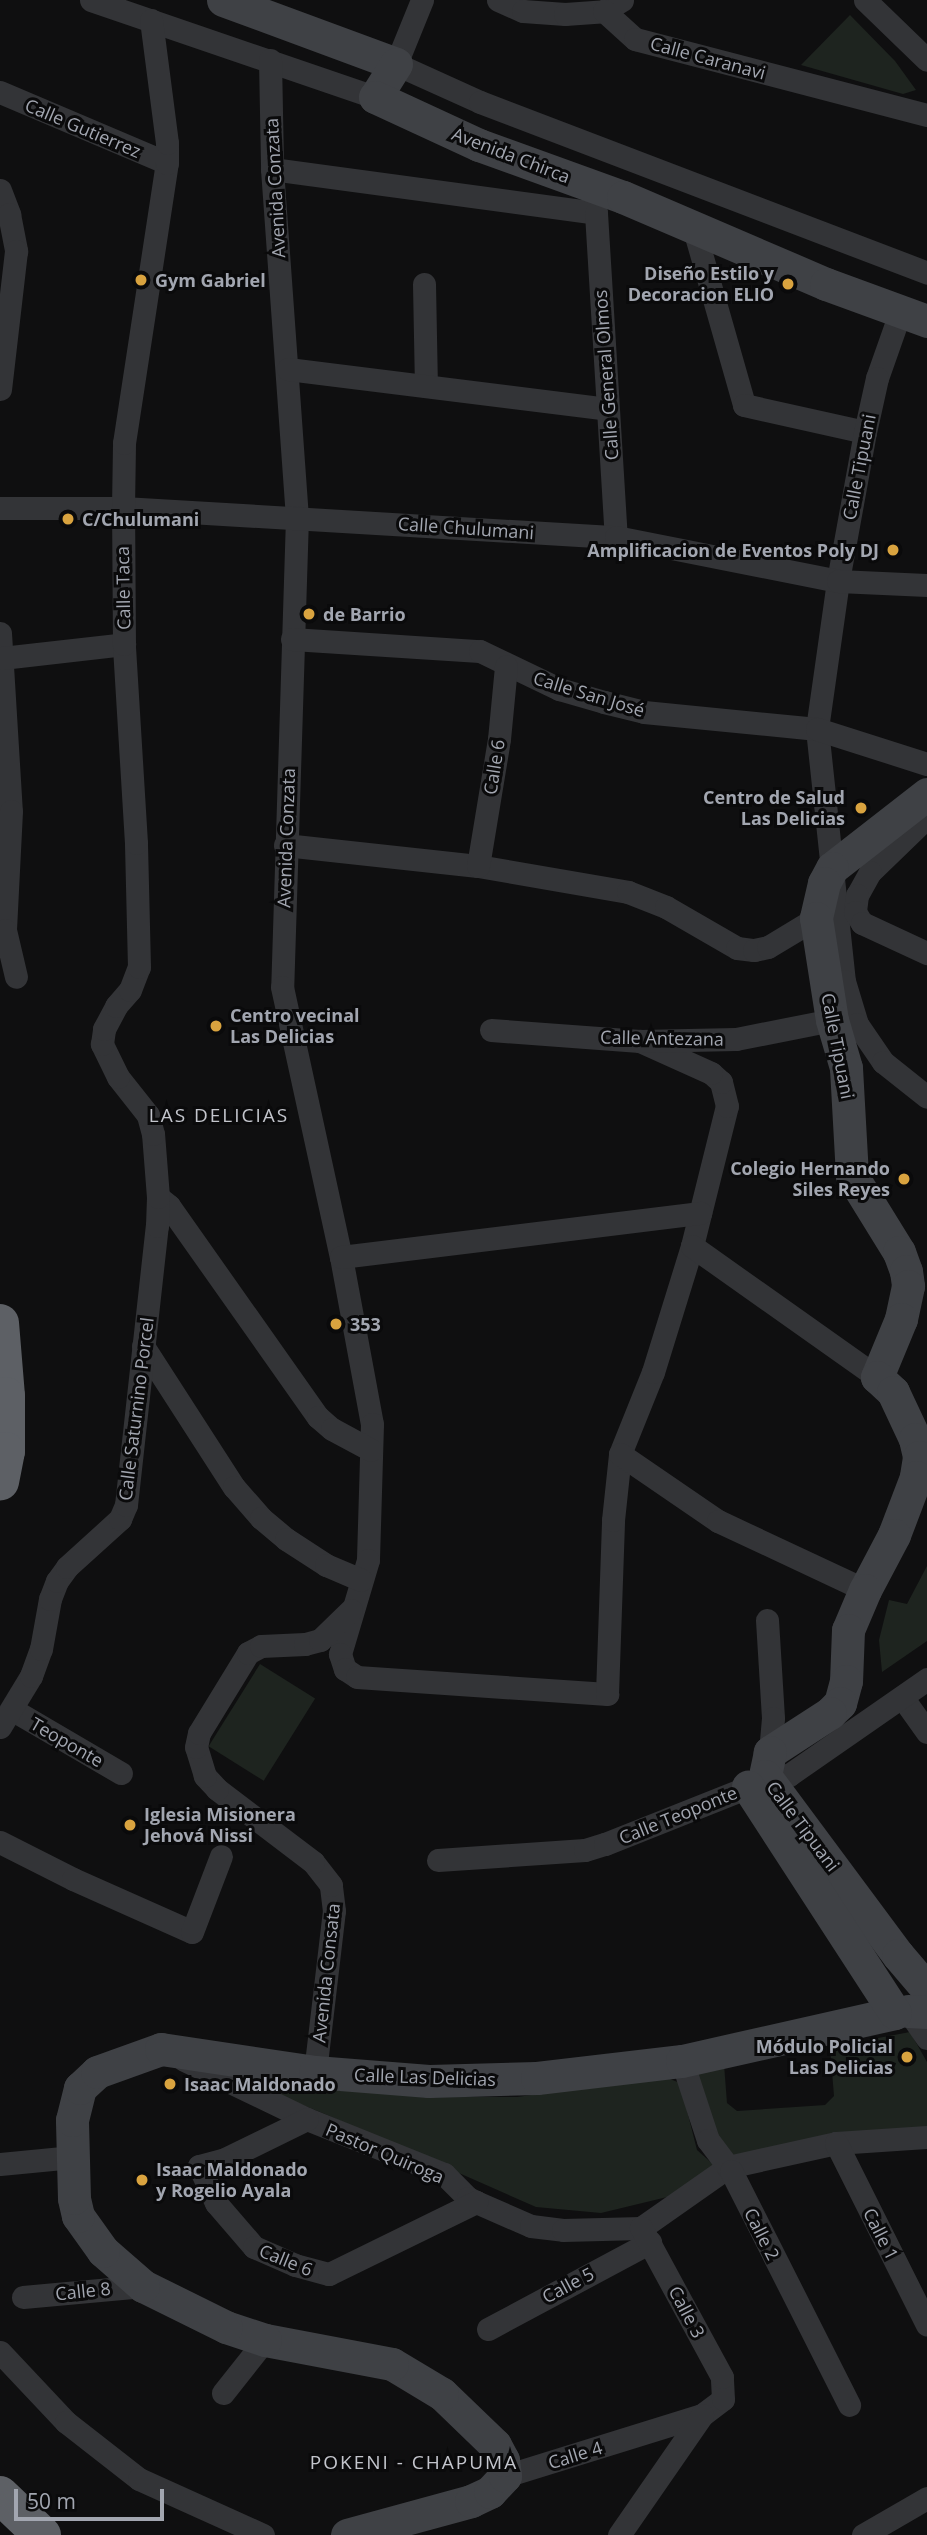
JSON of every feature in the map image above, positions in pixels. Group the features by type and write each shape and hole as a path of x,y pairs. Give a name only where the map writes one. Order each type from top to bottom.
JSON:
{"highway":[{"path":"0,1323 6,1396 6,1451 0,1481"},
{"path":"0,2494 42,2535"}],"street":[{"name":"Avenida Chirca","path":"91,0 375,97 479,145 624,197 826,284 914,316"},
{"path":"223,0 396,64 480,102 927,273"},
{"path":"375,97 396,64 422,0"},
{"name":"Calle Caranavi","path":"498,0 523,10 565,14 613,5 635,39 927,115"},
{"path":"865,0 927,60"},
{"name":"Calle Taca","path":"152,20 167,163 124,443 123,508 124,644 136,844 139,968 130,990 116,1006 104,1029 102,1044 118,1077 148,1115 153,1134"},
{"name":"Avenida Conzata","path":"270,60 272,169 297,517 282,987 341,1257 372,1424 368,1560 340,1654 345,1669 357,1677 607,1694 613,1520 620,1454"},
{"name":"Calle Gutierrez","path":"0,92 167,163"},
{"name":"Calle General Olmos","path":"272,169 596,213 616,537"},
{"path":"0,190 9,214 16,251 0,389"},
{"path":"694,229 744,405 865,432"},
{"path":"424,284 426,386"},
{"name":"Calle Tipuani","path":"877,1377 901,1319 908,1286 899,1252 852,1176 846,1068 832,1020 816,918 824,883 832,868 817,729 838,582 877,378 914,316"},
{"path":"288,369 608,409"},
{"name":"Calle Chulumani","path":"0,508 123,508 616,537 838,582 927,585"},
{"path":"0,633 11,811 5,930 16,977"},
{"name":"Calle San José","path":"292,639 480,651 506,666 559,689 644,712 817,729 927,764"},
{"path":"2,659 124,644"},
{"name":"Calle 6","path":"478,866 499,739 506,666"},
{"path":"927,794 832,868 844,981 858,1024 883,1062 927,1097"},
{"path":"927,817 870,872 857,895 855,912 862,923 927,953"},
{"path":"285,845 478,866 628,892 666,907 737,948 754,950 768,947 816,918"},
{"name":"Calle Antezana","path":"491,1030 640,1041 736,1039 832,1020"},
{"path":"640,1041 711,1073 721,1082 727,1105 692,1246 653,1372 620,1454 729,1528 865,1590"},
{"name":"Calle Saturnino Porcel","path":"6,1719 41,1649 50,1599 57,1581 67,1567 120,1519 126,1505 158,1197 153,1134"},
{"path":"158,1197 169,1206 318,1417 371,1450"},
{"path":"341,1257 700,1213"},
{"path":"692,1246 877,1377 893,1392 915,1439 919,1457 909,1501 848,1630 846,1681 840,1703 761,1772"},
{"path":"143,1346 234,1487 261,1518 286,1539 326,1565 361,1580"},
{"name":"Avenida Consata","path":"315,2072 334,1911 331,1885 313,1861 217,1789 205,1776 197,1747 199,1732 248,1653 261,1646 305,1644 320,1640 356,1605"},
{"path":"761,1772 773,1718 767,1620"},
{"name":"Calle Teoponte","path":"438,1860 585,1850 761,1772 789,1775 927,1679"},
{"path":"902,1697 927,1732"},
{"name":"Teoponte","path":"6,1719 121,1773"},
{"name":"Calle Tipuani","path":"761,1772 898,1955 914,2006"},
{"path":"0,1842 73,1879 192,1932 221,1856"},
{"path":"914,2006 927,2038"},
{"name":"Calle Las Delicias","path":"505,2476 503,2460 495,2445 442,2393 415,2376 391,2364 265,2340 226,2327 143,2286 103,2251 84,2228 74,2199 72,2120 80,2088 97,2072 161,2049 315,2072 429,2081 486,2082 682,2061 914,2006"},
{"name":"Pastor Quiroga","path":"161,2049 307,2119 444,2174 468,2198 531,2225 563,2230 645,2235"},
{"name":"Calle 2","path":"682,2061 708,2140 727,2167 849,2405"},
{"name":"Calle 6","path":"307,2119 225,2159 199,2166 216,2203 254,2247 306,2269 329,2274 476,2202"},
{"path":"645,2235 727,2167 836,2143 927,2137"},
{"name":"Calle 1","path":"836,2143 927,2325"},
{"path":"0,2164 73,2157"},
{"name":"Calle 5","path":"488,2329 645,2235"},
{"name":"Calle 3","path":"645,2235 722,2377 723,2399"},
{"name":"Calle 8","path":"23,2297 143,2286"},
{"path":"223,2393 265,2340"},
{"path":"0,2352 66,2422 139,2479 263,2535"},
{"name":"Calle 4","path":"347,2535 471,2501 490,2492 505,2476 702,2415 723,2399"},
{"path":"619,2535 702,2415"},
{"path":"863,2535 927,2498"}],"shaded area":[{"path":"850,15 895,61 916,90 903,94 801,65"},
{"path":"927,1566 927,1641 882,1672 879,1640 889,1600 907,1604"},
{"path":"260,1664 315,1698 264,1781 209,1746"},
{"path":"910,2032 927,2062 927,2146 829,2145 749,2172 718,2143 696,2078 700,2070 724,2064 727,2103 737,2111 825,2105 834,2096 830,2047"},
{"path":"208,2060 450,2097 517,2097 665,2077 680,2083 697,2150 724,2174 725,2183 601,2213 536,2207 325,2114 225,2074"}],"place":[{"name":"Gym Gabriel","path":"141,280"},
{"name":"Diseño Estilo y Decoracion ELIO","path":"788,284"},
{"name":"C/Chulumani","path":"68,519"},
{"name":"Amplificacion de Eventos Poly DJ","path":"893,550"},
{"name":"de Barrio","path":"309,614"},
{"name":"Centro de Salud Las Delicias","path":"861,808"},
{"name":"Centro vecinal Las Delicias","path":"216,1026"},
{"name":"Colegio Hernando Siles Reyes","path":"904,1179"},
{"name":"353","path":"336,1324"},
{"name":"Iglesia Misionera Jehová Nissi","path":"130,1825"},
{"name":"Módulo Policial Las Delicias","path":"907,2057"},
{"name":"Isaac Maldonado","path":"170,2084"},
{"name":"Isaac Maldonado y Rogelio Ayala","path":"142,2180"}],"district":[{"name":"LAS DELICIAS","path":"219,1116"},
{"name":"POKENI - CHAPUMA","path":"414,2463"}]}
